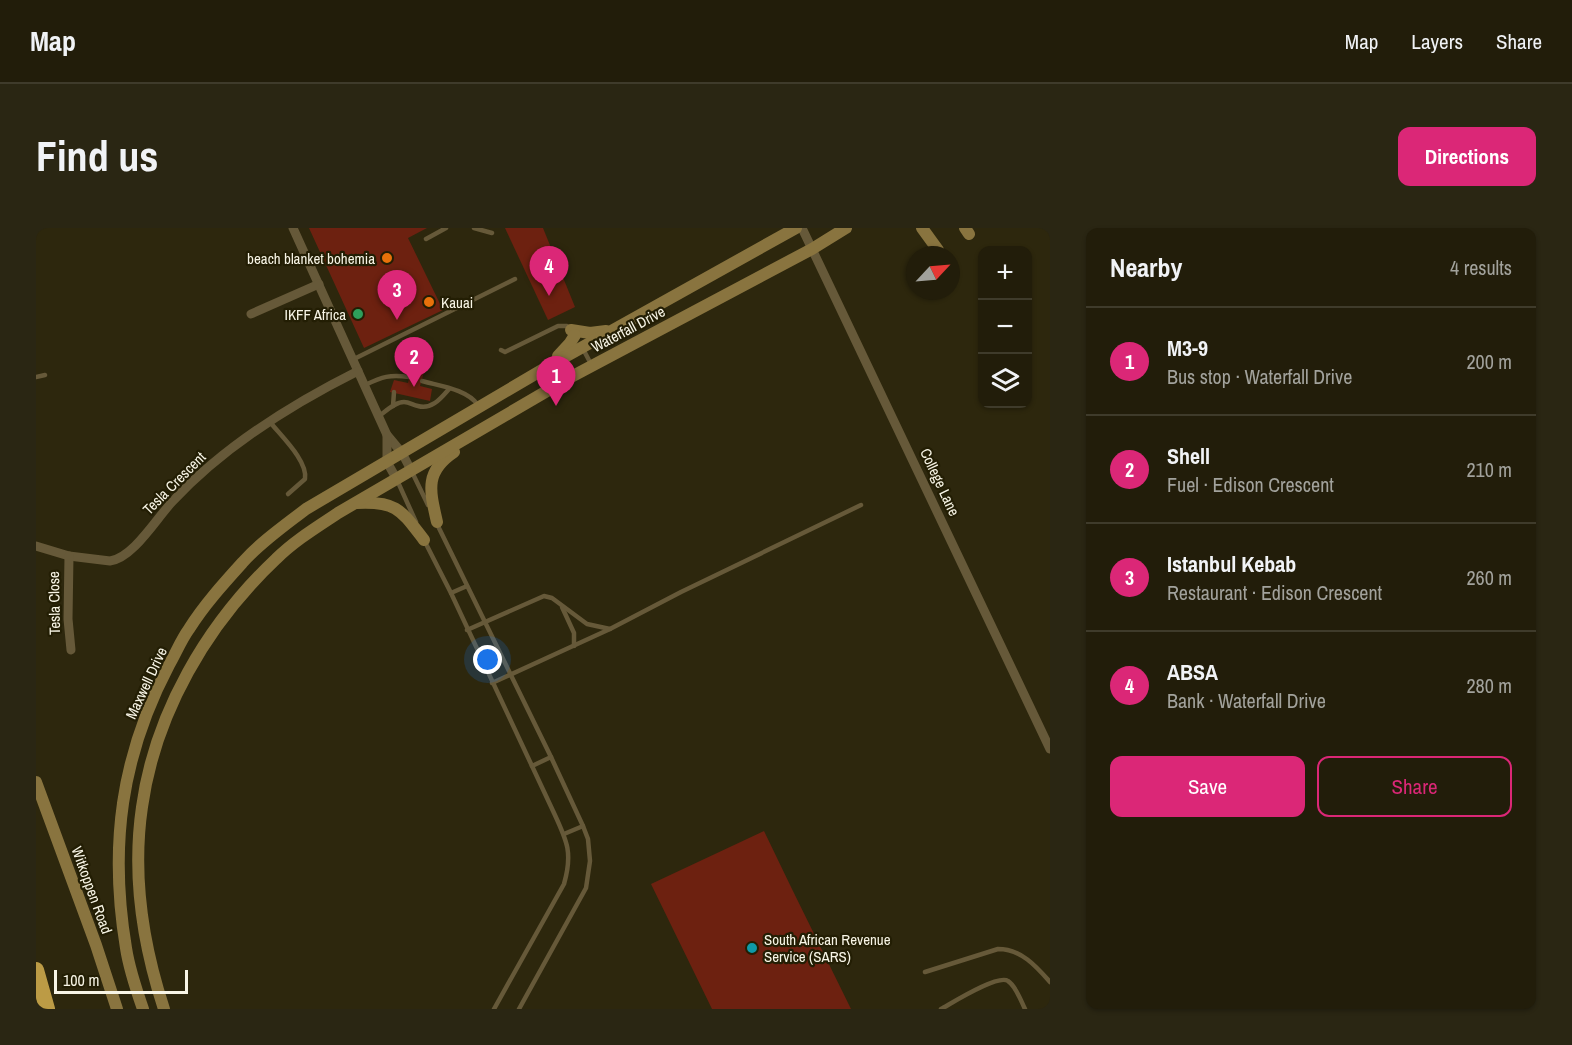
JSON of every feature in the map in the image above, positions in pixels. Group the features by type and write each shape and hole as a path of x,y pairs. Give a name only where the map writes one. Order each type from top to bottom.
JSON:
{"highway":[{"path":"36,970 47,1009"}],"main road":[{"name":"Waterfall Drive","path":"387,462 554,363 796,228"},
{"name":"Waterfall Drive","path":"396,478 592,366 812,249 846,228"},
{"path":"924,228 935,246"},
{"path":"554,363 573,333 612,330"},
{"path":"437,522 431,495 433,473 443,460 472,434"},
{"name":"Maxwell Drive","path":"143,1009 126,950 118,887 118,856 128,772 150,703 188,630 244,560 306,509 387,462"},
{"path":"165,1009 154,976 146,938 140,896 139,846 142,807 151,761 166,719 181,685 197,658 235,603 277,558 312,530 396,478"},
{"path":"355,503 374,502 393,506 406,517 424,540"},
{"name":"Witkoppen Road","path":"36,782 117,1009"}],"street":[{"path":"293,228 387,435 402,453 411,470"},
{"name":"College Lane","path":"802,228 1050,749"},
{"path":"251,314 319,284"},
{"name":"Tesla Crescent","path":"36,546 69,556 110,561 122,557 134,547 171,503 196,478 270,422 316,392 358,371"},
{"path":"387,435 387,462 396,478"},
{"name":"Tesla Close","path":"69,556 68,620 71,650"}],"lane":[{"path":"426,239 446,228"},
{"path":"474,228 492,233"},
{"path":"353,360 515,279"},
{"path":"501,350 505,352 558,326 567,326 583,347 592,366"},
{"path":"36,377 45,375"},
{"path":"365,385 386,376 409,377"},
{"path":"422,381 464,394 474,399 480,407"},
{"path":"378,416 393,406 405,402 429,407 448,389"},
{"path":"393,406 394,392"},
{"path":"270,422 299,459 306,473 305,479 288,494"},
{"path":"411,470 486,621 588,839 590,861 586,888 519,1009"},
{"path":"396,478 564,834 568,848 569,863 564,884 495,1009"},
{"path":"492,683 610,629 861,505"},
{"path":"451,593 467,586"},
{"path":"467,630 544,596 552,598 587,624 610,629"},
{"path":"561,605 574,633 574,646"},
{"path":"532,766 551,757"},
{"path":"564,834 583,826"},
{"path":"925,972 998,948 1017,952 1034,964 1050,982"},
{"path":"941,1009 980,988 1005,979 1010,982 1025,1009"}],"building":[{"path":"309,228 427,228 408,238 443,310 364,348"},
{"path":"505,228 543,228 575,307 548,320"},
{"path":"411,369 424,372 420,386 432,389 430,401 390,392 394,380 408,383"},
{"name":"South African Revenue Service (SARS)","path":"764,831 851,1009 712,1009 651,884"}],"place":[{"name":"beach blanket bohemia","path":"387,258"},
{"name":"ABSA","path":"549,296"},
{"name":"Kauai","path":"429,302"},
{"name":"IKFF Africa","path":"358,314"},
{"name":"Istanbul Kebab","path":"397,320"},
{"name":"Shell","path":"414,387"},
{"name":"M3-9","path":"556,406"},
{"name":"South African Revenue Service (SARS)","path":"752,948"}]}
